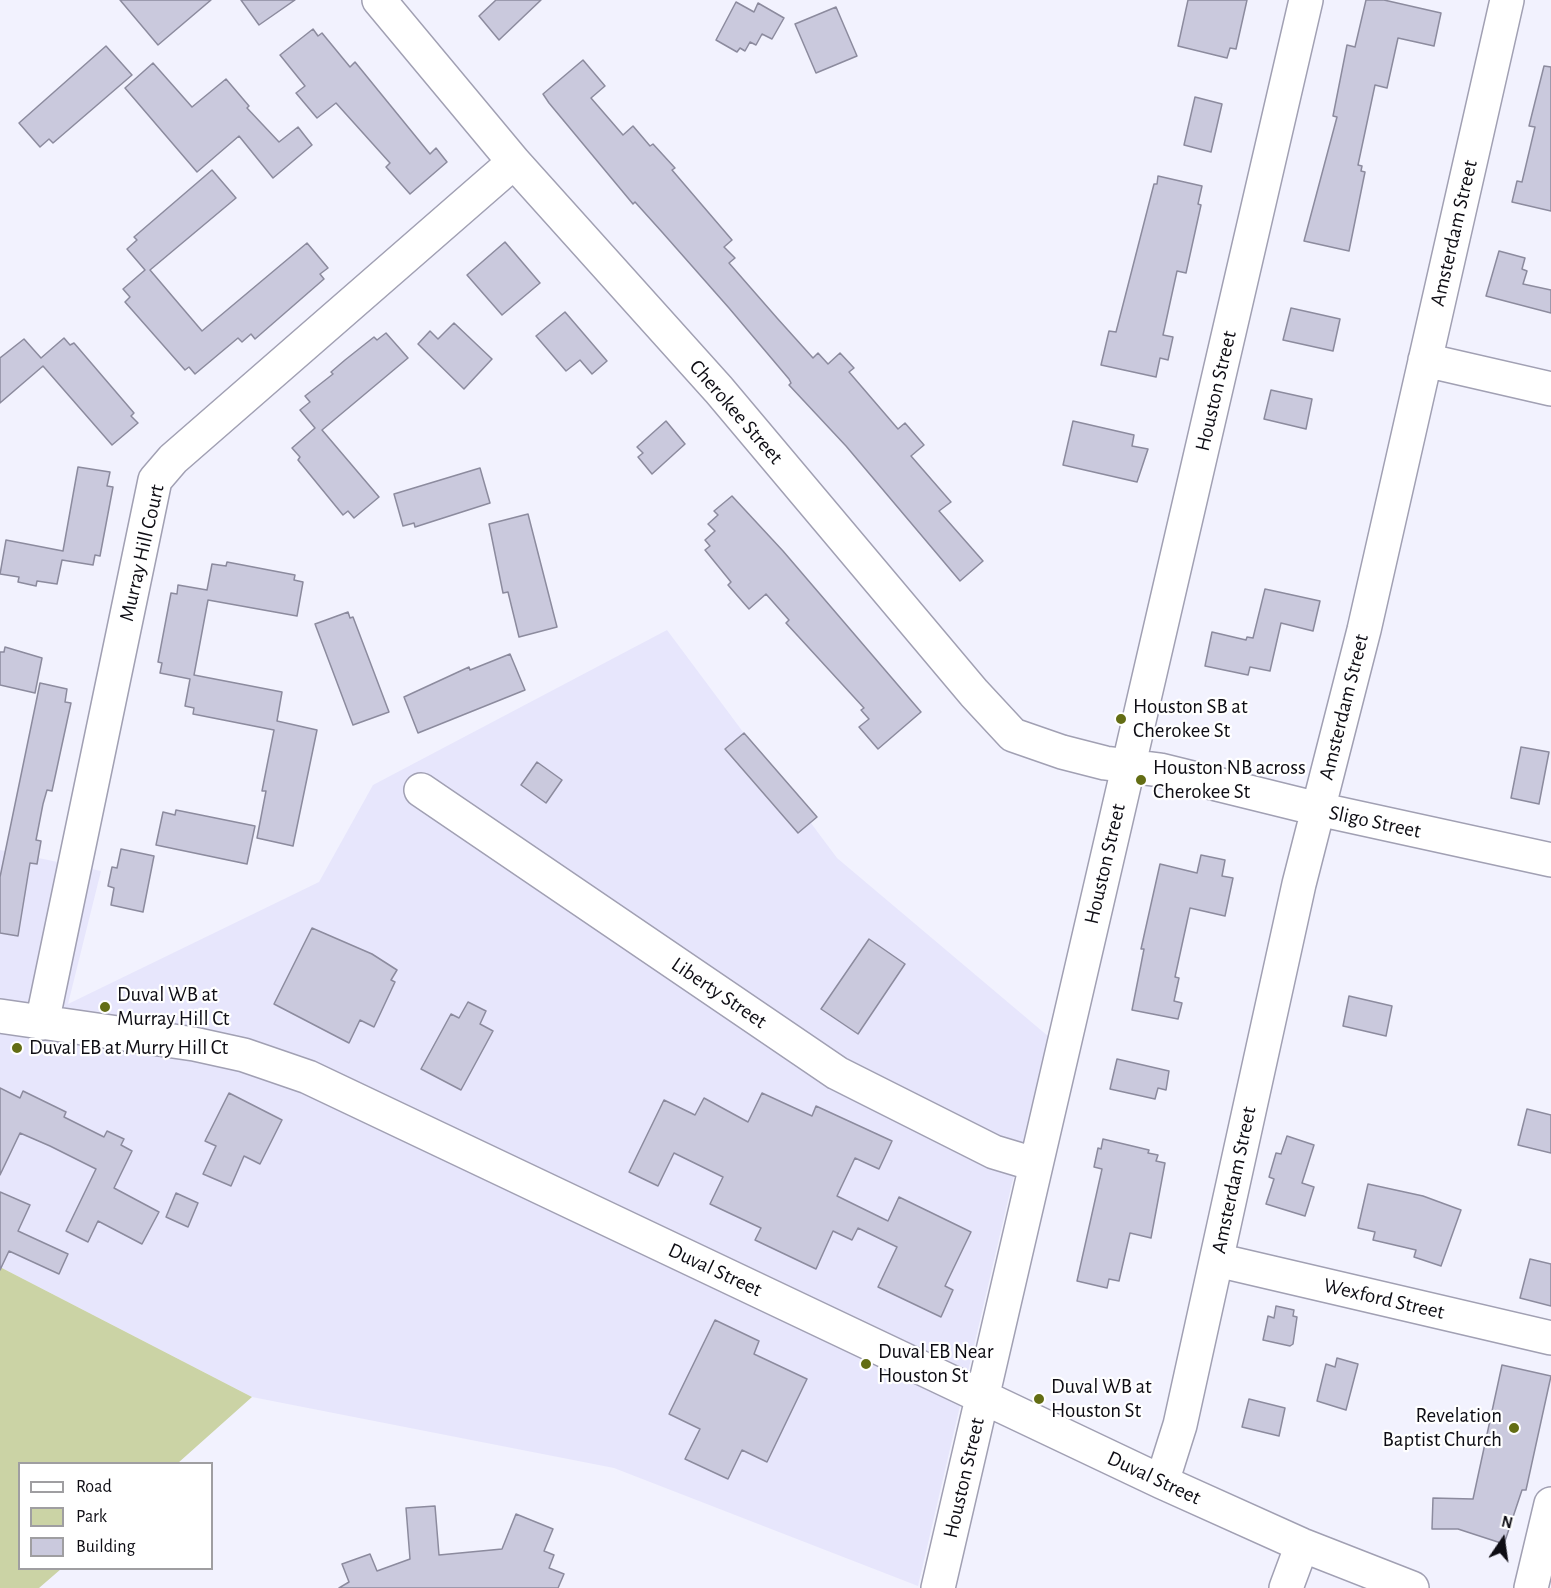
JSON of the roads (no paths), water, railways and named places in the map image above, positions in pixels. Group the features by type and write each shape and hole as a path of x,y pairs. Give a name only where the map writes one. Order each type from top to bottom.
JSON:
{"street":[{"name":"Cherokee Street","path":"379,0 514,162 719,390 1012,735 1062,752 1128,767"},
{"name":"Houston Street","path":"938,1588 983,1398 1034,1164 1306,0"},
{"name":"Amsterdam Street","path":"1162,1482 1180,1425 1299,884 1364,630 1507,0"},
{"name":"Murray Hill Court","path":"42,1023 155,480 173,459 514,162"},
{"path":"1425,360 1551,389"},
{"name":"Sligo Street","path":"1128,767 1160,770 1318,809 1551,860"},
{"name":"Liberty Street","path":"421,790 837,1073 994,1152 1034,1164"},
{"name":"Duval Street","path":"0,1016 195,1044 244,1055 308,1077 1162,1482 1302,1545 1412,1588"},
{"name":"Wexford Street","path":"1217,1260 1551,1338"},
{"path":"1531,1588 1551,1504"},
{"path":"1286,1588 1302,1545"}],"place":[{"name":"Houston SB at Cherokee St","path":"1121,719"},
{"name":"Houston NB across Cherokee St","path":"1141,780"},
{"name":"Duval WB at Murray Hill Ct","path":"105,1007"},
{"name":"Duval EB at Murry Hill Ct","path":"17,1048"},
{"name":"Duval EB Near Houston St","path":"866,1364"},
{"name":"Duval WB at Houston St","path":"1039,1399"},
{"name":"Revelation Baptist Church","path":"1514,1428"}]}
